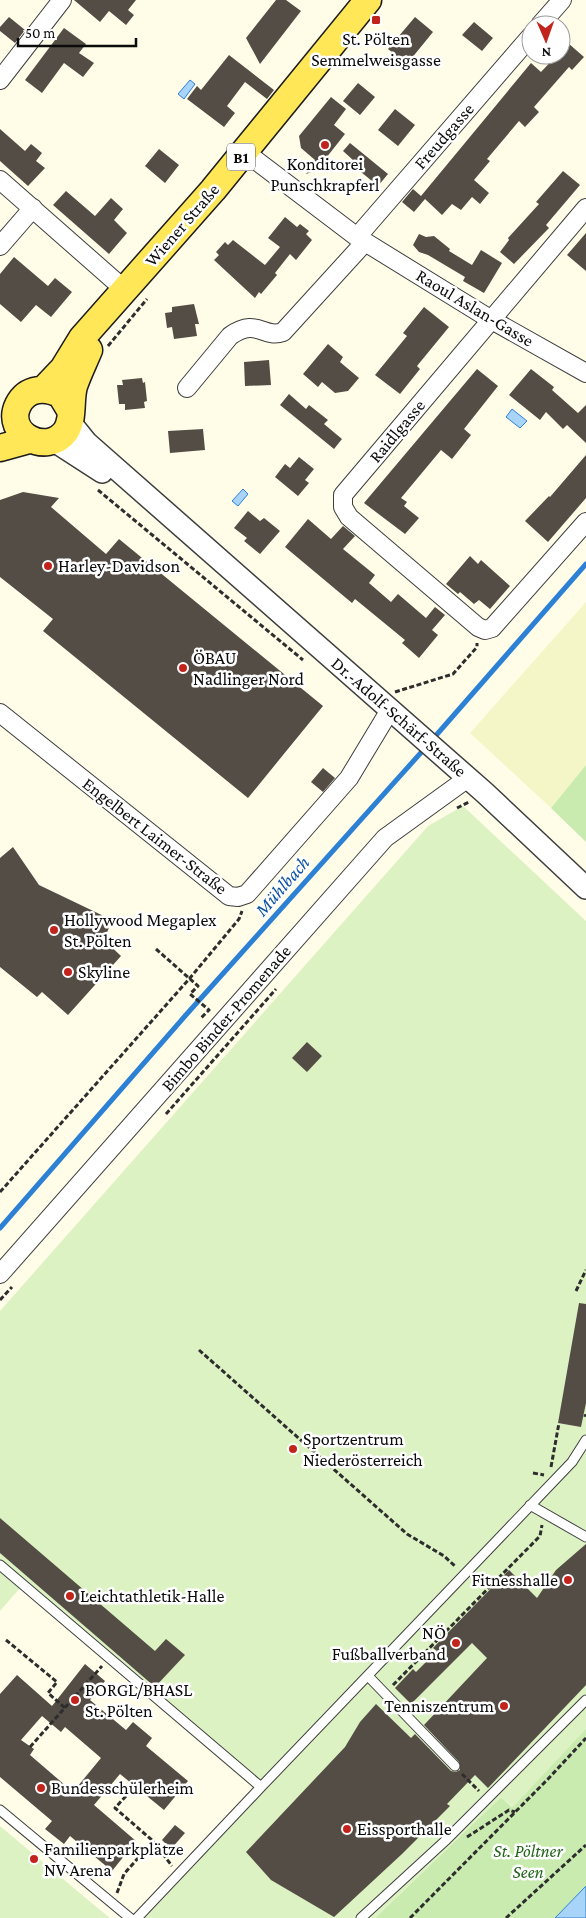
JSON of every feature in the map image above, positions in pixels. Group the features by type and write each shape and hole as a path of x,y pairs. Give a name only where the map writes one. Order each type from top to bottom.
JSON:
{"main road":[{"name":"Wiener Straße","path":"117,300 245,152 368,0"},
{"name":"B1","path":"117,300 76,381 56,428 21,432 8,422 18,404 26,395 44,389 63,369 82,338 117,300"},
{"path":"0,448 56,428 61,395 44,389"}],"street":[{"path":"0,80 62,0"},
{"path":"549,15 562,0"},
{"name":"Freudgasse","path":"361,239 521,48"},
{"name":"Raoul Aslan-Gasse","path":"245,152 361,239 490,320 586,373"},
{"path":"0,180 33,208 117,300"},
{"path":"0,246 33,208"},
{"name":"Raidlgasse","path":"485,627 349,517 343,507 343,495 586,208"},
{"path":"187,388 230,336 239,330 246,327 274,333 283,332 361,239"},
{"name":"Dr.-Adolf-Schärf-Straße","path":"56,428 88,444 210,549 485,793 586,888"},
{"path":"485,627 586,522"},
{"name":"Engelbert Laimer-Straße","path":"0,713 229,896 238,897 247,894 349,778 387,708"},
{"name":"Bimbo Binder-Promenade","path":"7,1280 385,838 468,778"}],"lane":[{"path":"137,1918 530,1504 548,1488 572,1462 586,1440"},
{"path":"530,1504 586,1537"},
{"path":"0,1565 261,1787"},
{"path":"368,1676 455,1766"},
{"path":"361,1918 445,1841 586,1700"},
{"path":"0,1810 130,1918"}],"path":[{"path":"94,487 308,664"},
{"path":"387,708 394,692 453,674 476,647 485,627"},
{"path":"456,808 485,793"},
{"path":"0,1192 190,978 239,919 247,894"},
{"path":"156,949 198,986 190,994 209,1010 200,1019"},
{"path":"164,1116 277,988"},
{"path":"576,1291 586,1270"},
{"path":"0,1300 7,1280"},
{"path":"199,1350 407,1534 444,1556 464,1574"},
{"path":"548,1488 559,1423"},
{"path":"384,1693 540,1536 544,1513"},
{"path":"6,1640 57,1682 48,1693 65,1708"},
{"path":"30,1747 110,1658"},
{"path":"410,1918 586,1738"},
{"path":"455,1766 487,1800"},
{"path":"126,1796 115,1808 153,1840 179,1874"},
{"path":"445,1841 460,1840 509,1810 515,1812"},
{"path":"112,1903 124,1874 153,1840"},
{"path":"506,1918 586,1845"}],"green space":[{"path":"586,602 586,765 551,808 470,733"},
{"path":"586,765 586,842 551,808"},
{"name":"Sportzentrum Niederösterreich","path":"463,806 586,921 586,1729 513,1807 501,1797 375,1918 139,1918 134,1914 253,1788 20,1588 0,1611 0,1311 428,826"},
{"name":"St. Pöltner Seen","path":"586,1727 586,1918 375,1918 501,1797 512,1807"},
{"path":"0,1826 100,1910 110,1918 0,1918"}],"water":[{"path":"190,80 195,84 184,99 178,94"},
{"path":"512,409 527,421 520,428 506,417"},
{"path":"243,489 248,494 238,506 232,501"},
{"path":"586,1886 586,1918 555,1918"}],"building":[{"path":"74,0 136,0 128,10 134,15 126,25 109,11 100,22"},
{"path":"276,0 286,0 301,11 260,64 246,38"},
{"path":"9,17 25,30 15,43 0,31 0,27"},
{"path":"415,17 433,32 411,59 406,55 402,60 388,49"},
{"path":"474,22 493,38 482,51 462,35"},
{"path":"64,28 86,44 79,53 94,63 83,77 64,63 42,93 25,80"},
{"path":"571,46 584,57 572,70 569,67 534,107 539,112 525,127 519,121 487,159 490,161 474,180 489,193 480,204 472,197 461,210 452,204 442,215 425,199 414,212 402,202 413,189 421,196 529,65 533,65 541,72 548,65 571,65"},
{"path":"229,55 274,90 267,99 245,82 227,106 235,113 224,127 187,99 197,86 201,90"},
{"path":"358,83 375,97 360,115 343,101"},
{"name":"Konditorei Punschkrapferl","path":"331,97 346,109 334,125 345,134 326,158 333,164 306,174 315,160 301,148 299,136"},
{"path":"395,109 415,125 398,146 378,130"},
{"path":"0,129 25,151 31,144 42,153 36,161 45,168 28,186 0,161"},
{"path":"350,143 388,174 378,186 361,172 363,169 343,151"},
{"path":"159,149 179,165 165,183 145,166"},
{"path":"563,171 580,185 546,225 549,228 514,264 500,252 509,240 508,238 539,204 536,202"},
{"path":"66,191 95,216 111,198 123,209 114,220 127,233 109,254 53,205"},
{"path":"285,217 297,227 300,224 309,231 306,234 312,240 296,260 290,254 275,273 277,275 261,294 259,292 255,298 214,260 219,255 216,252 225,242 228,245 233,240 265,265 280,247 268,238"},
{"path":"586,233 586,271 567,255"},
{"path":"419,234 426,237 434,236 450,249 449,251 472,265 481,250 502,263 484,293 463,281 465,277 428,255 419,252 413,245"},
{"path":"14,257 48,286 55,278 72,292 51,317 36,305 21,322 0,304 0,274"},
{"path":"194,304 199,324 195,324 197,336 174,339 172,327 167,328 165,313 172,312 172,307"},
{"path":"424,307 449,327 417,366 420,369 400,394 375,375 407,336 403,333"},
{"path":"328,344 343,357 340,362 359,378 348,391 335,393 322,382 318,387 303,374"},
{"path":"269,360 271,385 245,386 244,362"},
{"path":"477,369 498,386 464,429 471,435 452,459 441,450 401,498 407,502 404,506 419,518 405,534 364,503"},
{"path":"531,369 554,387 552,390 578,413 586,405 586,443 567,425 563,429 546,412 540,420 509,395"},
{"path":"142,378 143,383 145,382 147,401 144,402 145,408 125,410 125,404 119,404 117,385 123,385 122,380"},
{"path":"289,394 306,409 309,405 328,420 324,424 342,439 334,449 280,405"},
{"path":"203,429 205,450 170,453 168,431"},
{"path":"586,455 586,498 548,542 525,521 550,497"},
{"path":"299,457 314,469 305,480 309,483 298,496 275,477 285,464 290,468"},
{"name":"ÖBAU Nadlinger Nord","path":"23,492 59,498 51,507 106,554 119,539 323,706 248,798 43,631 53,619 0,577 0,500"},
{"path":"248,511 260,521 264,518 280,531 260,554 244,541 247,538 234,528"},
{"path":"308,519 331,539 343,526 355,536 343,549 375,575 369,583 391,602 398,594 426,618 435,607 445,615 432,630 438,635 419,658 402,643 405,640 355,599 352,603 285,547"},
{"path":"470,556 478,564 481,560 510,586 490,609 479,600 474,604 460,592 458,594 446,584"},
{"path":"323,768 335,778 323,792 311,782"},
{"name":"Hollywood Megaplex St. Pölten","path":"13,847 39,885 112,920 104,940 121,956 68,1015 42,992 37,997 0,967 0,858"},
{"path":"307,1042 322,1056 307,1072 292,1058"},
{"path":"579,1303 586,1304 586,1403 581,1427 558,1423"},
{"name":"Leichtathletik-Halle","path":"0,1518 155,1651 166,1639 185,1655 155,1687 0,1553"},
{"path":"586,1544 586,1685 488,1788 475,1775 447,1804 450,1806 334,1917 271,1880 246,1852 345,1747 360,1722 376,1704 411,1738 415,1734 451,1771 456,1772 460,1770 459,1762 424,1725 487,1658 472,1643 411,1704 395,1688 413,1669 416,1672 437,1651 433,1648 509,1570 537,1598 556,1570"},
{"name":"Bundesschülerheim","path":"85,1664 105,1681 90,1700 126,1730 133,1722 152,1738 146,1746 188,1781 164,1810 120,1774 94,1805 136,1841 112,1871 70,1836 64,1844 45,1829 52,1821 0,1777 0,1694 17,1675 52,1706","holes":["42,1716 61,1732 65,1727 101,1758 73,1792 30,1755 34,1749 21,1740"]},
{"path":"175,1825 185,1833 171,1849 162,1840"}],"waterway":[{"name":"Mühlbach","path":"432,740 586,564"},
{"name":"Mühlbach","path":"0,1228 185,1016 426,747"}],"place":[{"name":"St. Pölten Semmelweisgasse","path":"376,20"},
{"name":"Konditorei Punschkrapferl","path":"325,145"},
{"name":"Harley-Davidson","path":"48,566"},
{"name":"ÖBAU Nadlinger Nord","path":"183,668"},
{"name":"Hollywood Megaplex St. Pölten","path":"54,930"},
{"name":"Skyline","path":"68,972"},
{"name":"Sportzentrum Niederösterreich","path":"293,1449"},
{"name":"Fitnesshalle","path":"568,1580"},
{"name":"Leichtathletik-Halle","path":"70,1596"},
{"name":"NÖ Fußballverband","path":"456,1643"},
{"name":"BORGL/BHASL St. Pölten","path":"75,1700"},
{"name":"Tenniszentrum","path":"504,1706"},
{"name":"Bundesschülerheim","path":"41,1788"},
{"name":"Eissporthalle","path":"347,1829"},
{"name":"Familienparkplätze NV Arena","path":"34,1859"}]}
